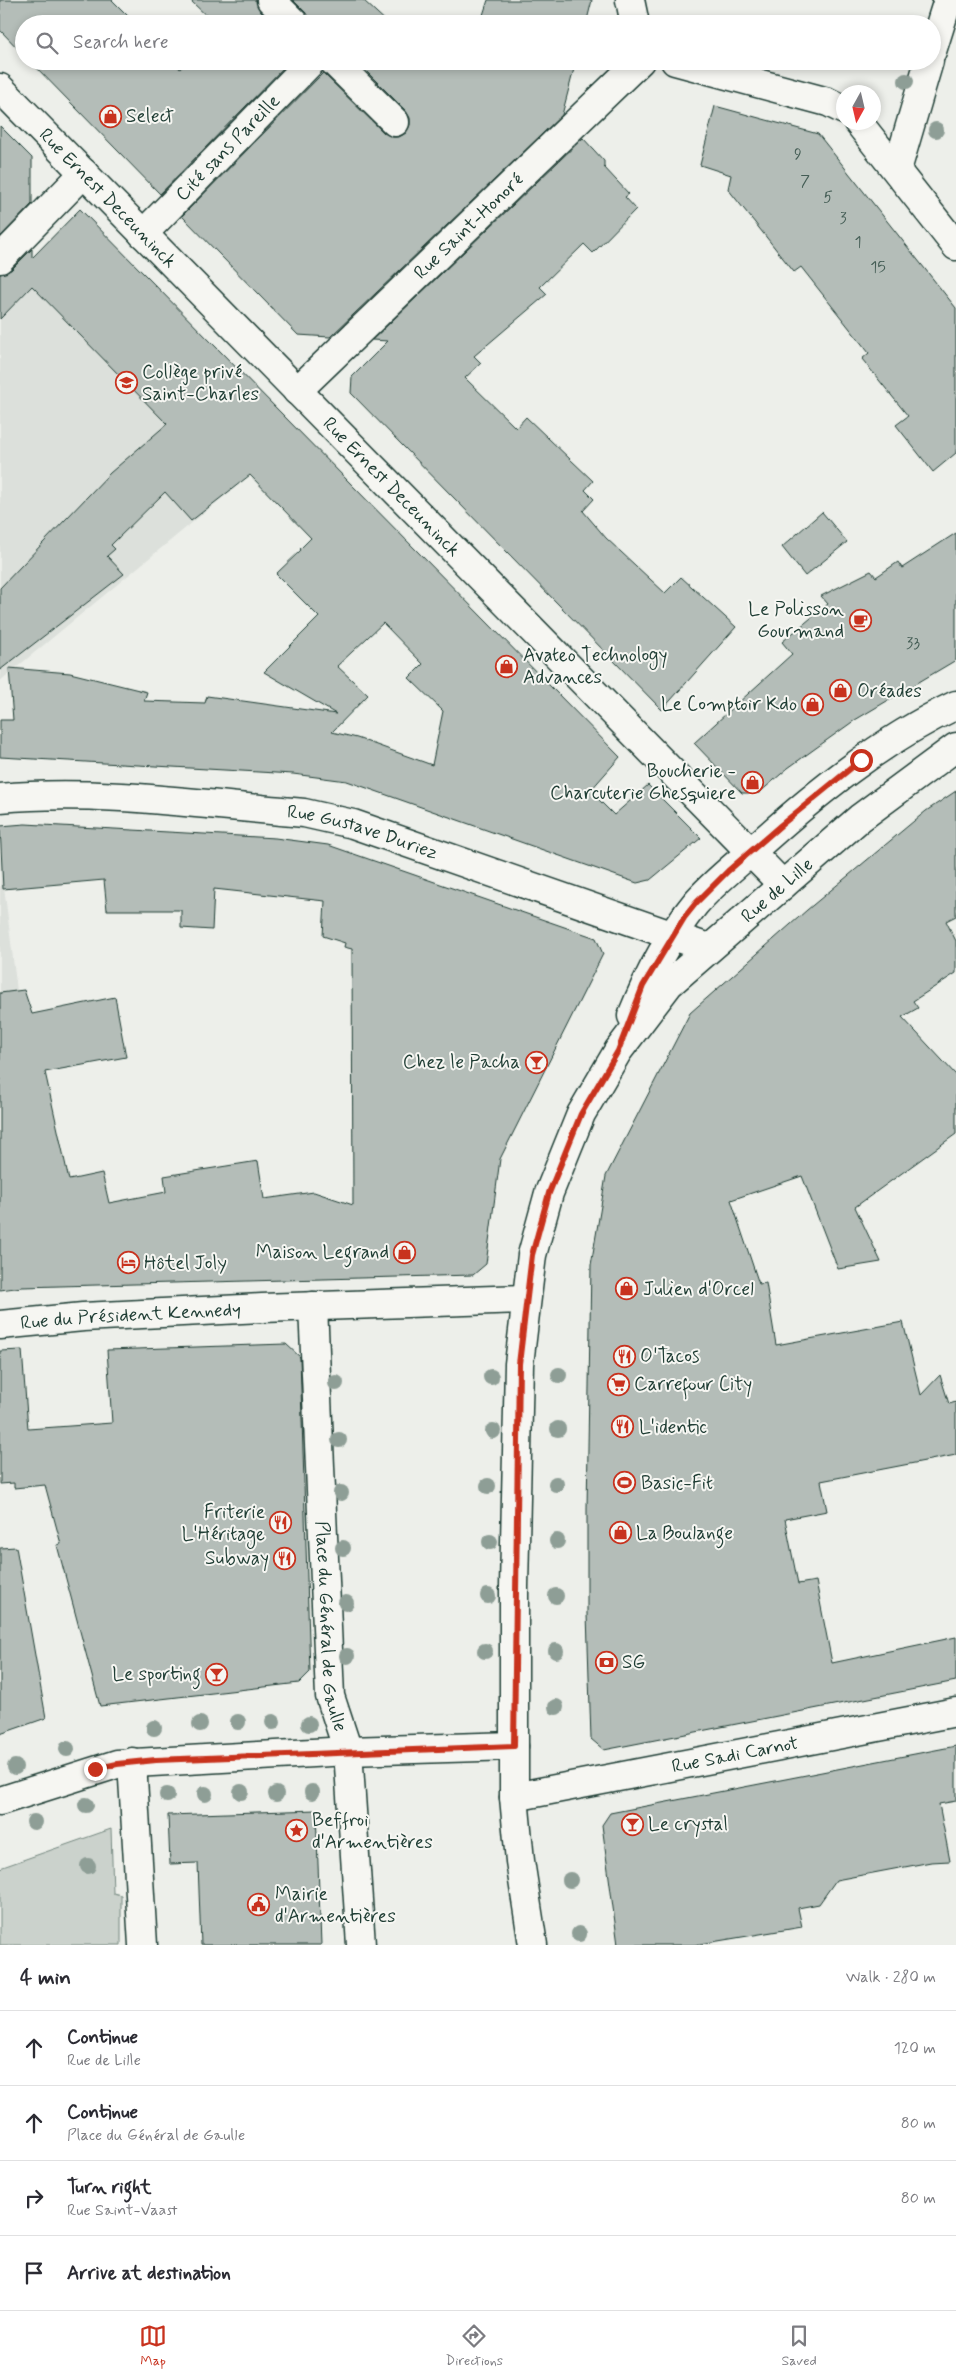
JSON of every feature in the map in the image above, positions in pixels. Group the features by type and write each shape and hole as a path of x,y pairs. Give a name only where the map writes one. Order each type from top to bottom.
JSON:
{"street":[{"path":"271,0 286,15"},
{"path":"630,0 633,15"},
{"path":"941,22 948,0"},
{"name":"Cité sans Pareille","path":"143,234 303,70"},
{"path":"342,70 395,122"},
{"name":"Rue Saint-Honoré","path":"296,391 631,70"},
{"path":"709,70 828,102 836,106"},
{"path":"903,178 927,70"},
{"name":"Rue Ernest Deceuninck","path":"0,88 782,885"},
{"path":"864,130 956,246"},
{"path":"0,259 84,173"},
{"name":"Rue de Lille","path":"618,1051 643,986 672,935 696,903 750,852 861,760 927,719 956,705"},
{"name":"Rue de Lille","path":"525,1299 532,1255 549,1193 581,1114 618,1051 669,984 708,948 860,818 956,747"},
{"name":"Rue Gustave Duriez","path":"0,798 64,795 100,797 304,813 330,818 353,824 708,948"},
{"path":"313,1306 525,1299 519,1373 514,1797 520,1860 533,1945"},
{"name":"Rue du Président Kennedy","path":"0,1325 83,1317 313,1306"},
{"name":"Place du Général de Gaulle","path":"313,1306 330,1696 348,1751 361,1945"},
{"name":"Rue Sadi Carnot","path":"514,1797 956,1712"},
{"path":"0,1801 95,1769 132,1762 348,1751 514,1746"},
{"path":"132,1762 143,1945"}],"shaded area":[{"name":"Collège privé Saint-Charles","path":"80,209 352,484 304,530 250,475 0,681 0,290"},
{"path":"0,854 17,991 0,994"},
{"path":"111,1829 113,1893 121,1895 121,1945 0,1945 0,1868"}],"building":[{"path":"0,0 112,0 127,15 15,15 15,46 0,30"},
{"path":"190,0 256,0 260,11 264,15 206,15"},
{"path":"293,0 363,0 379,15 307,15"},
{"path":"488,0 592,0 588,15 483,15"},
{"path":"39,70 281,70 160,194"},
{"path":"365,70 574,70 562,115 330,337 298,335 182,216 323,73 384,133 392,137 399,137 406,133 410,125 410,118 406,111"},
{"path":"715,106 818,134 956,308 956,453 933,472 896,425 908,416 862,359 869,353 801,267 794,272 728,189 731,175 700,165"},
{"path":"0,126 32,158 32,204 0,237"},
{"path":"583,138 604,161 604,167 629,194 625,197 636,209 593,253 584,244 540,287 547,294 474,356 481,363 465,378 516,428 526,417 593,481 585,490 594,499 583,511 606,538 665,593 681,577 736,627 662,710 351,393 352,377 388,341 372,340"},
{"path":"80,209 620,757 590,791 614,815 648,785 701,838 650,880 637,883 347,781 293,774 0,757 0,720 13,720 9,668 70,673 147,692 144,701 205,703 207,696 336,714 264,672 319,617 276,574 311,538 250,475 191,521 165,492 111,545 115,549 107,556 124,574 0,670 0,588 110,473 167,424 32,286 0,319 0,274 11,270 32,249 32,258","holes":["383,623 423,664 409,678 443,711 432,765 357,738 332,732 368,695 337,666"]},
{"path":"822,512 847,542 805,576 782,547"},
{"path":"956,533 956,660 855,720 788,768 759,793 742,793 694,743 792,654 782,642 828,604 821,596 871,571 876,577 898,562 902,568"},
{"path":"956,791 956,916 946,921 956,941 956,973 913,1001 918,1008 902,1017 956,1075 956,1134 855,1207 881,1262 838,1269 802,1176 731,1200 759,1284 766,1283 776,1345 903,1322 921,1395 940,1375 949,1404 956,1402 956,1455 821,1481 827,1511 785,1519 798,1584 816,1581 832,1663 956,1637 956,1681 604,1750 591,1739 587,1614 587,1508 591,1265 606,1176 690,1013 807,910 926,811"},
{"path":"25,824 275,838 328,845 596,938 603,954 500,1159 486,1264 473,1275 22,1287 0,1290 0,993 24,990 32,1014 115,997 126,1057 45,1072 69,1180 102,1173 109,1203 166,1192 164,1176 258,1161 264,1199 314,1192 353,1205 352,949 344,947 345,943 323,936 325,901 214,889 212,930 181,928 181,910 107,910 104,880 3,889 0,826"},
{"path":"286,1344 300,1357 310,1672 299,1683 100,1706 57,1545 61,1544 45,1485 14,1488 14,1483 0,1484 0,1351 22,1350 28,1429 112,1423 107,1350"},
{"path":"16,1547 46,1718 0,1734 0,1548"},
{"path":"956,1746 956,1801 939,1804 950,1861 931,1862 836,1880 819,1904 798,1908 802,1927 694,1945 618,1945 602,1825 610,1813"},
{"name":"Mairie d'Armentières","path":"316,1810 321,1945 201,1945 198,1863 170,1864 168,1815"}],"place":[{"name":"Select","path":"110,116"},
{"name":"Collège privé Saint-Charles","path":"126,383"},
{"name":"Le Polisson Gourmand","path":"860,620"},
{"name":"Avateo Technology Advances","path":"507,666"},
{"name":"Oréades","path":"841,691"},
{"name":"Le Comptoir Kdo","path":"813,704"},
{"name":"Boucherie - Charcuterie Ghesquiere","path":"752,782"},
{"name":"Chez le Pacha","path":"536,1062"},
{"name":"Maison Legrand","path":"405,1252"},
{"name":"Hôtel Joly","path":"128,1263"},
{"name":"Julien d'Orcel","path":"627,1289"},
{"name":"O'Tacos","path":"624,1356"},
{"name":"Carrefour City","path":"618,1384"},
{"name":"L'identic","path":"623,1427"},
{"name":"Basic-Fit","path":"625,1483"},
{"name":"Friterie L'Héritage","path":"281,1523"},
{"name":"La Boulange","path":"620,1533"},
{"name":"Subway","path":"285,1558"},
{"name":"SG","path":"606,1662"},
{"name":"Le sporting","path":"217,1674"},
{"name":"Le crystal","path":"632,1824"},
{"name":"Beffroi d'Armentières","path":"296,1831"},
{"name":"Mairie d'Armentières","path":"259,1905"}],"route":[{"path":"95,1769 117,1764 156,1760 514,1746 514,1587 519,1364 525,1299 532,1255 540,1219 549,1193 581,1114 618,1051 643,986 684,918 728,871 861,760"}]}
